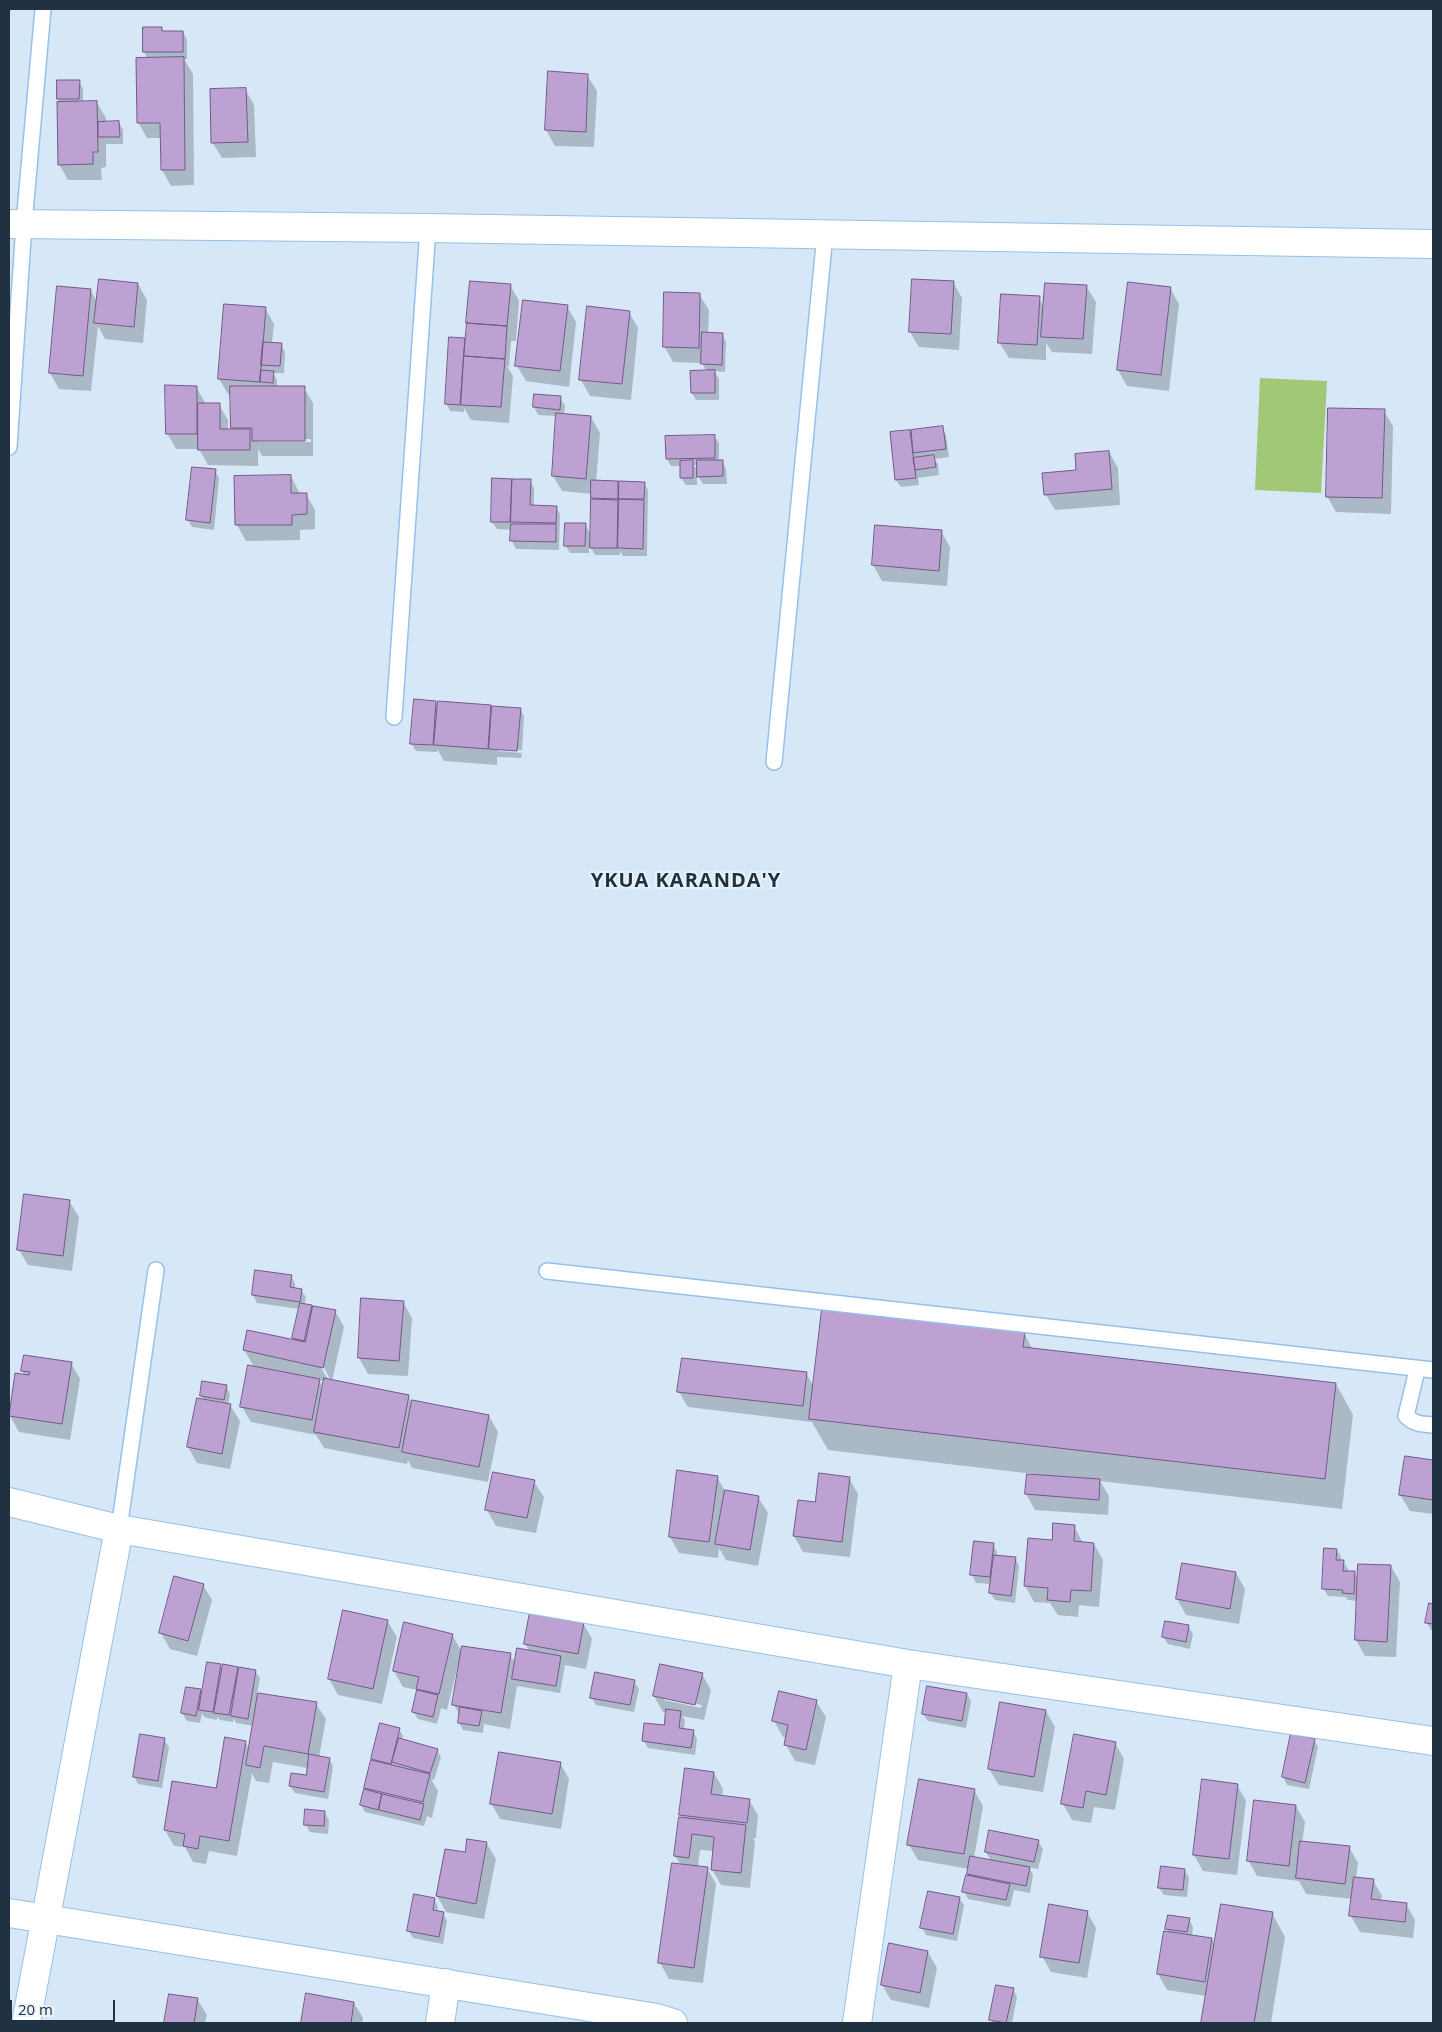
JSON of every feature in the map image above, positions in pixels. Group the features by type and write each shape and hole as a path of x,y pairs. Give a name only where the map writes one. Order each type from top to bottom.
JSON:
{"street":[{"path":"16,224 428,228 1433,244"},
{"path":"9,1502 119,1529 908,1664 1433,1741"},
{"path":"26,2023 119,1529"},
{"path":"857,2023 908,1664"},
{"path":"9,1913 446,1983 657,2018 673,2023"},
{"path":"440,2023 446,1983"}],"lane":[{"path":"9,447 16,224 43,9"},
{"path":"394,717 428,228"},
{"path":"774,762 825,234"},
{"path":"119,1529 156,1270"},
{"path":"547,1271 1417,1370 1433,1370"},
{"path":"1417,1370 1406,1416 1411,1421 1433,1425"}],"green space":[{"path":"1260,378 1327,381 1321,493 1255,490"}],"building":[{"path":"143,27 162,27 162,31 183,31 183,52 143,52"},
{"path":"184,57 185,170 161,170 160,123 137,123 136,58"},
{"path":"548,71 588,74 586,132 545,130"},
{"path":"57,80 80,80 79,99 57,99"},
{"path":"246,88 248,142 211,143 210,89"},
{"path":"97,101 98,152 93,152 93,164 58,165 57,102"},
{"path":"119,121 120,137 98,137 98,122"},
{"path":"99,279 138,283 134,327 94,323"},
{"path":"912,279 954,281 951,334 909,332"},
{"path":"470,281 511,284 507,326 466,323"},
{"path":"1128,282 1171,287 1161,375 1117,370"},
{"path":"1045,283 1087,285 1083,339 1041,337"},
{"path":"57,286 91,289 83,376 49,373"},
{"path":"664,292 700,293 699,348 663,347"},
{"path":"1001,294 1040,296 1037,345 998,343"},
{"path":"523,300 568,305 560,371 515,366"},
{"path":"224,304 266,307 260,382 218,379"},
{"path":"587,306 630,311 622,384 579,380"},
{"path":"467,323 507,326 505,359 464,356"},
{"path":"702,332 723,333 722,365 701,364"},
{"path":"449,337 465,338 460,405 445,404"},
{"path":"263,342 282,343 280,366 261,365"},
{"path":"464,356 505,359 501,407 461,405"},
{"path":"261,370 274,371 273,383 260,382"},
{"path":"715,370 715,393 691,393 690,371"},
{"path":"165,385 197,386 197,434 166,434"},
{"path":"230,386 305,386 305,441 252,441 252,428 231,428"},
{"path":"534,394 561,396 560,410 533,407"},
{"path":"198,403 220,403 220,429 250,429 250,450 198,450"},
{"path":"1328,408 1385,409 1382,498 1326,497"},
{"path":"556,413 591,416 586,479 552,476"},
{"path":"943,426 946,449 913,453 911,430"},
{"path":"910,430 916,478 895,480 890,432"},
{"path":"715,435 715,458 666,459 665,436"},
{"path":"1109,451 1112,489 1044,495 1042,473 1076,470 1075,454"},
{"path":"934,455 936,467 915,470 913,458"},
{"path":"693,460 693,478 680,478 680,461"},
{"path":"697,460 723,460 723,476 697,477"},
{"path":"192,467 216,469 210,523 186,520"},
{"path":"291,475 291,493 307,493 307,514 292,515 292,525 235,525 234,476"},
{"path":"492,478 512,479 510,522 491,522"},
{"path":"512,479 531,479 530,505 557,506 556,523 511,522"},
{"path":"591,480 618,481 618,499 591,498"},
{"path":"619,481 645,482 644,499 619,499"},
{"path":"591,499 618,500 617,548 590,548"},
{"path":"619,499 644,500 643,549 618,548"},
{"path":"565,523 586,523 585,546 564,546"},
{"path":"511,524 556,524 556,542 510,541"},
{"path":"875,525 942,530 939,571 872,565"},
{"path":"414,699 436,701 433,745 410,744"},
{"path":"438,701 491,705 488,749 434,745"},
{"path":"492,706 521,708 517,751 489,749"},
{"path":"24,1194 70,1200 63,1256 17,1250"},
{"path":"255,1270 292,1275 290,1287 302,1289 300,1302 252,1295"},
{"path":"361,1298 404,1301 399,1361 358,1358"},
{"path":"300,1303 312,1305 304,1341 292,1338"},
{"path":"313,1306 336,1310 323,1368 243,1350 247,1330 305,1342"},
{"path":"822,1309 1025,1332 1023,1347 1336,1383 1325,1479 809,1419"},
{"path":"24,1355 72,1362 62,1424 9,1416 15,1373 29,1375 30,1372 21,1371"},
{"path":"682,1358 807,1372 803,1406 677,1392"},
{"path":"248,1365 320,1379 312,1420 240,1407"},
{"path":"324,1378 409,1395 399,1448 314,1432"},
{"path":"202,1381 227,1385 224,1400 200,1396"},
{"path":"197,1398 231,1404 222,1454 187,1447"},
{"path":"412,1400 489,1415 479,1467 402,1452"},
{"path":"1405,1456 1433,1460 1433,1500 1399,1495"},
{"path":"677,1470 718,1476 709,1542 669,1537"},
{"path":"493,1472 535,1480 527,1518 485,1510"},
{"path":"819,1473 850,1477 842,1542 793,1536 798,1500 815,1502"},
{"path":"1027,1474 1100,1479 1099,1500 1025,1494"},
{"path":"725,1490 759,1496 750,1550 715,1544"},
{"path":"1053,1523 1075,1525 1074,1541 1094,1543 1091,1591 1071,1590 1070,1602 1047,1600 1048,1588 1024,1586 1028,1538 1052,1540"},
{"path":"974,1541 994,1543 990,1577 970,1575"},
{"path":"1324,1548 1337,1549 1336,1560 1344,1560 1343,1571 1355,1571 1354,1594 1342,1593 1343,1590 1322,1589"},
{"path":"994,1555 1016,1557 1011,1596 989,1593"},
{"path":"1182,1563 1236,1572 1230,1609 1176,1599"},
{"path":"1358,1564 1391,1565 1387,1642 1355,1640"},
{"path":"174,1576 204,1584 188,1641 159,1633"},
{"path":"1429,1603 1433,1604 1433,1624 1425,1623"},
{"path":"343,1610 388,1620 373,1689 328,1679"},
{"path":"530,1612 584,1622 578,1654 524,1644"},
{"path":"1165,1621 1189,1625 1186,1642 1162,1637"},
{"path":"404,1622 453,1634 439,1694 416,1689 419,1677 393,1671"},
{"path":"462,1646 511,1653 501,1713 452,1705"},
{"path":"517,1648 561,1656 556,1686 512,1679"},
{"path":"207,1662 221,1664 213,1712 199,1710"},
{"path":"223,1664 238,1667 229,1715 214,1713"},
{"path":"660,1664 703,1673 695,1705 653,1696"},
{"path":"239,1667 256,1670 248,1719 231,1716"},
{"path":"595,1672 635,1680 630,1705 590,1698"},
{"path":"927,1686 967,1693 962,1721 922,1714"},
{"path":"186,1687 201,1689 196,1716 181,1713"},
{"path":"417,1690 438,1695 433,1717 412,1712"},
{"path":"779,1691 817,1700 806,1750 784,1745 788,1725 772,1721"},
{"path":"258,1693 317,1702 308,1754 264,1746 260,1768 246,1765"},
{"path":"1000,1702 1046,1710 1034,1777 988,1769"},
{"path":"460,1707 482,1711 479,1726 458,1723"},
{"path":"666,1709 681,1711 679,1728 694,1730 691,1748 642,1741 644,1723 664,1725"},
{"path":"380,1723 400,1728 391,1764 371,1759"},
{"path":"1291,1733 1315,1739 1305,1783 1282,1777"},
{"path":"140,1734 165,1738 158,1781 133,1777"},
{"path":"1074,1734 1116,1742 1106,1795 1086,1791 1083,1808 1061,1804"},
{"path":"225,1737 246,1741 229,1841 200,1836 198,1849 183,1846 185,1834 164,1830 172,1781 216,1788"},
{"path":"399,1738 438,1749 430,1773 392,1762"},
{"path":"499,1752 561,1762 552,1814 490,1804"},
{"path":"309,1754 330,1758 324,1792 289,1786 291,1773 306,1775"},
{"path":"371,1760 430,1774 423,1802 364,1788"},
{"path":"685,1768 714,1772 711,1794 750,1799 747,1823 679,1815"},
{"path":"919,1779 975,1789 964,1854 907,1845"},
{"path":"1202,1779 1238,1784 1229,1859 1193,1855"},
{"path":"364,1789 382,1794 378,1810 360,1805"},
{"path":"382,1794 424,1804 420,1820 379,1810"},
{"path":"1254,1800 1296,1805 1289,1866 1247,1861"},
{"path":"305,1809 325,1811 324,1826 304,1825"},
{"path":"679,1817 746,1825 741,1873 711,1870 714,1837 692,1834 689,1858 674,1856"},
{"path":"989,1830 1039,1840 1034,1862 985,1852"},
{"path":"467,1839 487,1842 476,1904 436,1896 445,1849 465,1852"},
{"path":"1300,1841 1350,1846 1345,1884 1296,1878"},
{"path":"970,1856 1030,1867 1026,1886 967,1874"},
{"path":"672,1863 708,1867 694,1968 658,1963"},
{"path":"1161,1866 1185,1869 1183,1890 1158,1888"},
{"path":"966,1875 1010,1884 1006,1900 962,1892"},
{"path":"1354,1877 1374,1879 1371,1899 1407,1903 1405,1922 1349,1916"},
{"path":"928,1891 960,1897 953,1934 920,1928"},
{"path":"414,1894 435,1898 433,1910 444,1912 439,1937 407,1931"},
{"path":"1049,1904 1088,1911 1079,1963 1040,1957"},
{"path":"1221,1904 1273,1912 1254,2023 1201,2023"},
{"path":"1168,1915 1190,1918 1187,1932 1165,1929"},
{"path":"1164,1931 1212,1938 1205,1982 1157,1974"},
{"path":"889,1943 928,1951 920,1993 881,1985"},
{"path":"996,1985 1014,1988 1006,2023 989,2020"},
{"path":"306,1993 354,2002 351,2023 301,2023"},
{"path":"169,1994 198,1998 194,2023 164,2023"}],"district":[{"name":"YKUA KARANDA'Y","path":"686,881"}]}
